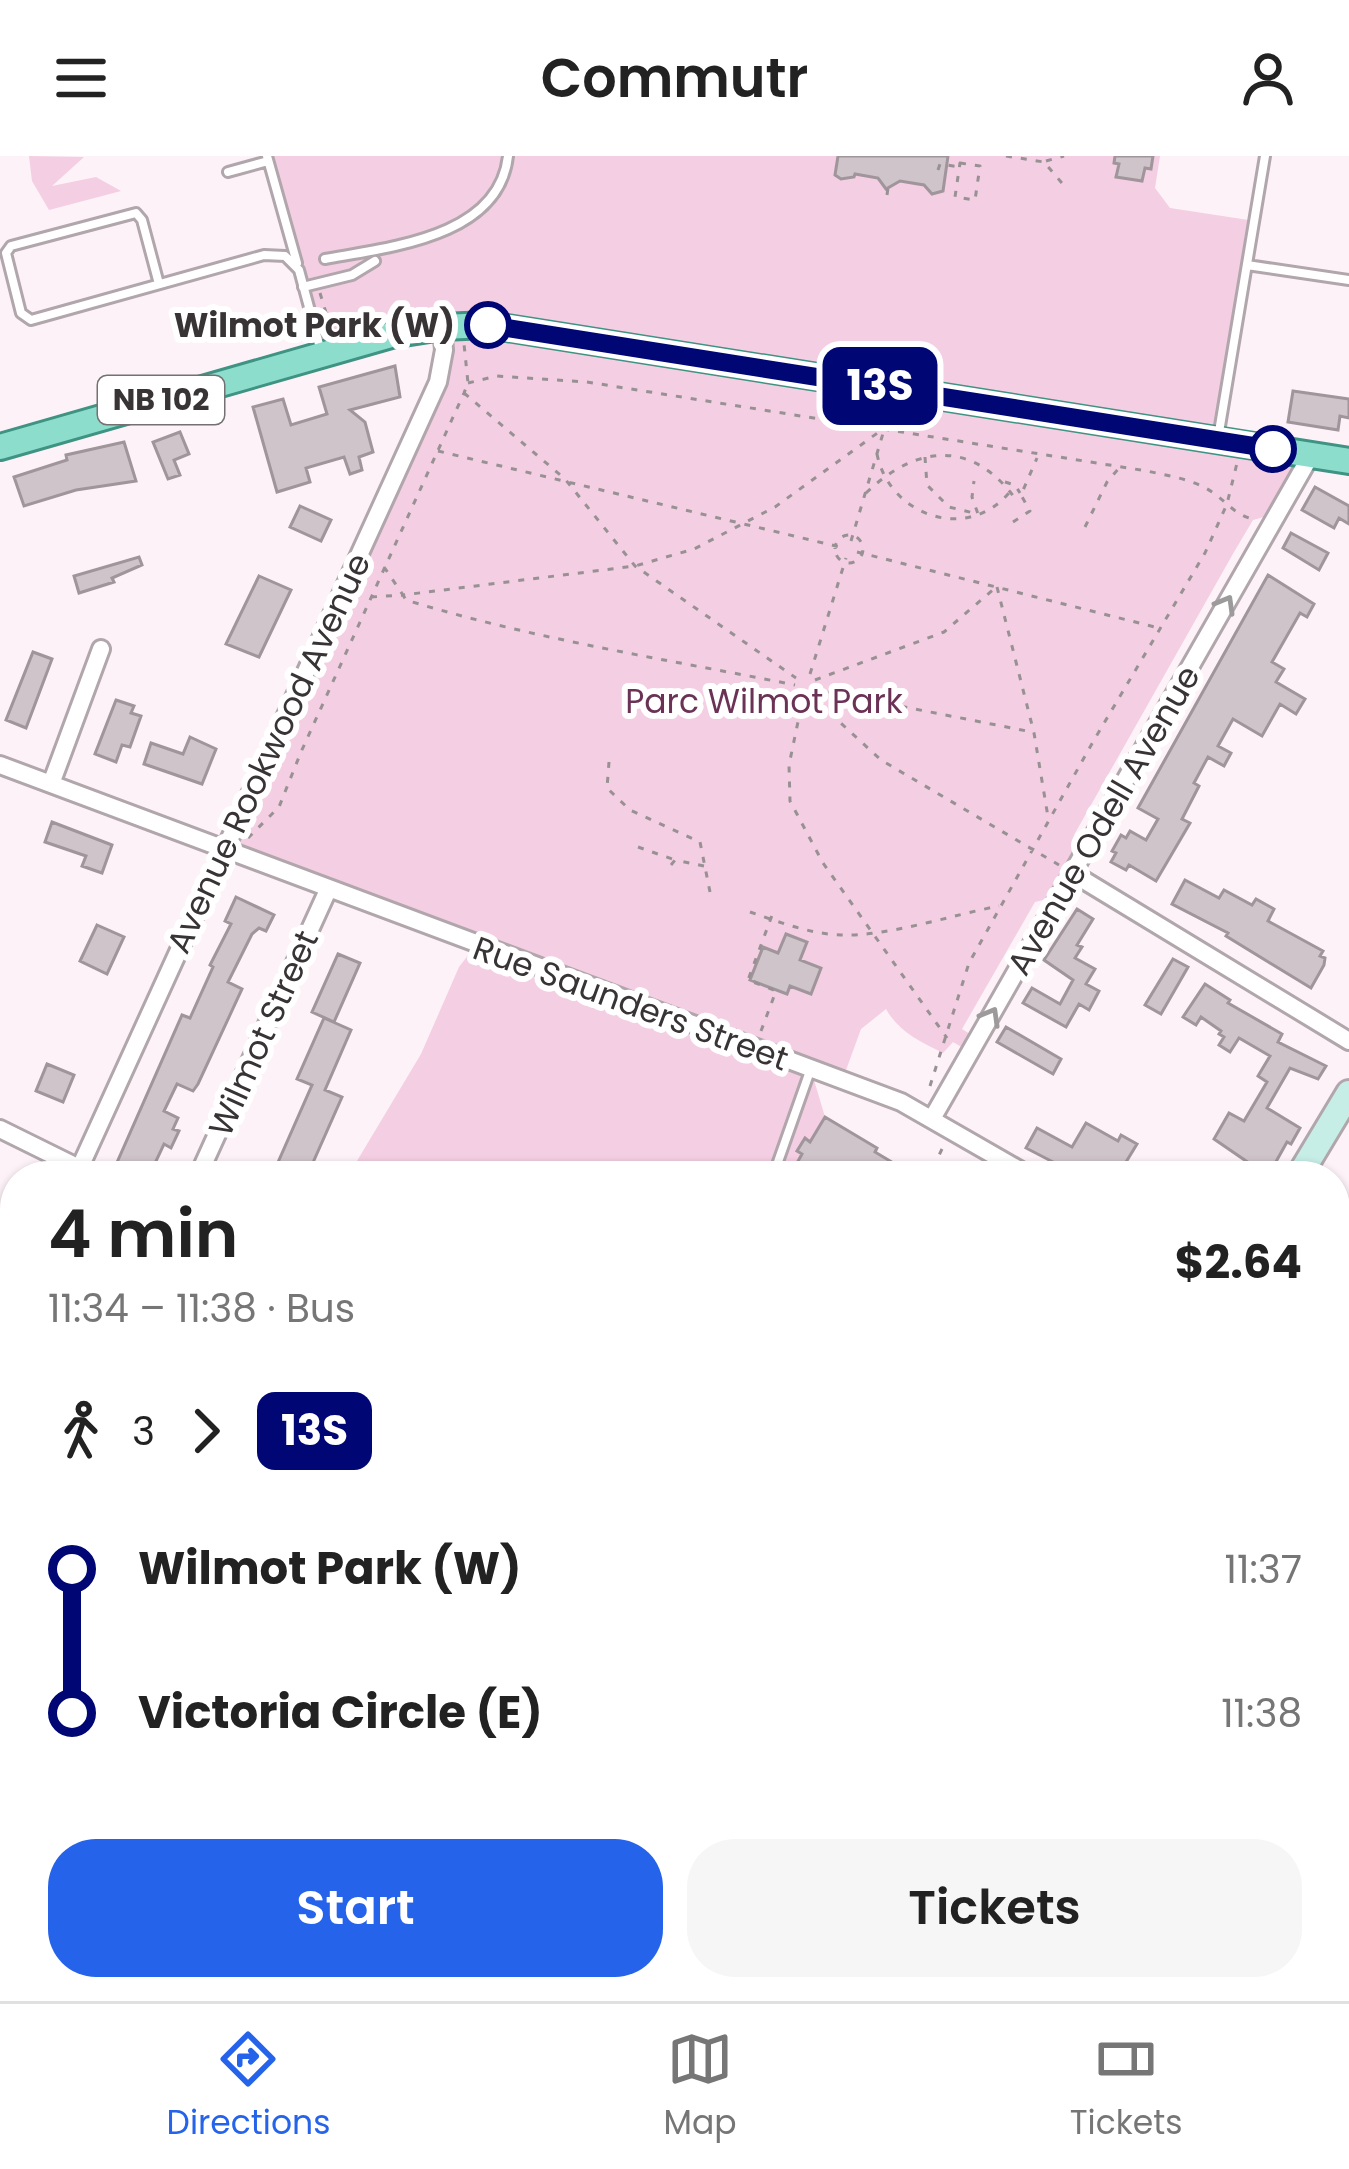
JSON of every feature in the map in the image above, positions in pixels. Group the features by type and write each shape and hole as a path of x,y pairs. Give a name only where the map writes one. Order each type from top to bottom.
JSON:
{"main road":[{"name":"NB 102","path":"0,447 391,335 488,325 1349,461"},
{"path":"1308,1161 1349,1093"}],"street":[{"name":"Avenue Rookwood Avenue","path":"83,1161 438,382 444,350 442,327"},
{"name":"Avenue Odell Avenue","path":"933,1117 1069,871 1311,455"},
{"path":"51,784 101,649"},
{"name":"Rue Saunders Street","path":"0,765 933,1117 1005,1161"},
{"path":"1069,871 1349,1041"},
{"name":"Wilmot Street","path":"205,1161 328,890"},
{"path":"0,1130 58,1161"}],"lane":[{"path":"325,259 431,234 472,219 492,202 503,182 508,156"},
{"path":"1217,440 1265,156"},
{"path":"228,172 267,159 321,355"},
{"path":"159,284 136,213 11,246 3,254 26,319 274,254 299,270"},
{"path":"303,286 352,275 375,261"},
{"path":"1247,265 1349,280"},
{"path":"778,1161 810,1069"}],"path":[{"path":"1006,156 1044,162 1064,156"},
{"path":"1044,162 1067,189"},
{"path":"953,205 960,163 980,166 974,208"},
{"path":"938,170 940,164 960,166"},
{"path":"886,195 889,181"},
{"path":"955,197 975,200"},
{"path":"246,839 280,807 464,393 468,383 464,348"},
{"path":"468,383 496,376 587,382 884,428 1192,482 1239,515 1275,518"},
{"path":"384,567 403,595 429,607 519,631 796,681 635,566 565,479 464,393"},
{"path":"852,538 884,428"},
{"path":"371,597 635,566 694,549 747,525 884,428"},
{"path":"436,451 837,546"},
{"path":"877,454 883,477 903,502 927,514 954,518 977,514 995,506 1010,491"},
{"path":"1021,494 1038,454"},
{"path":"866,493 883,477 926,457 945,455 970,459 991,470 1017,501"},
{"path":"926,457 924,478 932,493 949,507 977,514"},
{"path":"930,1094 969,963 1205,554 1227,504 1238,458"},
{"path":"1085,527 1119,468"},
{"path":"974,481 977,514"},
{"path":"1004,483 1015,485 1030,511 1013,522"},
{"path":"842,536 852,538 860,540 858,561 836,557 842,536"},
{"path":"860,553 1160,629"},
{"path":"810,674 845,561"},
{"path":"815,680 944,632 997,586"},
{"path":"997,586 1034,733 1049,819"},
{"path":"808,692 881,760 1069,871"},
{"path":"808,692 1034,733"},
{"path":"808,692 787,777 790,801 823,863 947,1038"},
{"path":"609,761 606,776 612,795 630,810 695,838 703,848 710,892"},
{"path":"638,847 673,862 706,866"},
{"path":"750,912 814,932 843,935 874,933 1000,905"},
{"path":"761,1030 776,991 748,980 774,910"},
{"path":"936,1161 942,1149"}],"green space":[{"path":"29,156 84,157 52,186 96,177 121,191 49,210 32,181"},
{"name":"Parc Wilmot Park","path":"267,156 1160,156 1155,188 1170,208 1255,221 1217,440 1311,455 1278,513 1253,520 1234,552 1074,835 1083,842 1051,898 1035,902 962,1029 978,1039 970,1052 953,1042 943,1053 934,1049 903,1030 886,1009 861,1029 842,1081 811,1070 825,1117 810,1142 804,1139 798,1161 357,1161 421,1054 459,967 476,945 222,850 438,382 443,336 321,355"}],"building":[{"path":"838,156 948,156 943,191 932,194 924,185 900,181 886,189 878,178 855,174 841,179 835,175"},
{"path":"1115,156 1153,156 1151,169 1145,168 1142,181 1116,177 1119,164 1114,163"},
{"path":"395,366 400,397 350,410 365,422 373,452 359,457 362,470 350,474 344,457 306,468 310,482 277,492 253,407 283,399 291,425 327,414 319,387"},
{"path":"1293,391 1349,399 1349,418 1340,416 1338,430 1288,422"},
{"path":"180,432 189,454 174,460 180,475 168,479 153,442"},
{"path":"124,442 136,481 76,490 24,506 14,477 67,460 66,455"},
{"path":"1315,487 1349,506 1349,524 1339,518 1334,528 1302,510"},
{"path":"300,506 331,520 321,541 290,527"},
{"path":"1291,533 1328,553 1319,570 1283,548"},
{"path":"139,557 142,565 112,578 114,582 79,593 74,576"},
{"path":"1268,575 1314,604 1307,617 1300,613 1272,662 1284,669 1276,682 1305,699 1296,714 1280,704 1262,736 1233,719 1218,746 1231,753 1224,766 1208,757 1182,819 1190,823 1156,881 1129,865 1126,870 1111,862 1116,853 1112,851 1121,835 1126,838 1130,831 1146,840 1158,819 1138,808"},
{"path":"259,576 291,590 259,657 226,644"},
{"path":"33,652 52,659 26,728 6,720"},
{"path":"116,700 134,706 131,713 141,716 130,747 122,745 116,762 95,754"},
{"path":"190,737 216,749 202,784 144,764 151,743 183,754"},
{"path":"52,822 112,845 102,873 82,866 86,856 45,842"},
{"path":"1185,880 1219,898 1224,890 1252,905 1256,899 1274,909 1268,921 1323,951 1324,965 1311,988 1226,936 1228,933 1172,904"},
{"path":"236,897 274,915 266,931 259,928 252,934 228,982 242,989 198,1084 193,1091 177,1084 164,1111 178,1118 173,1129 179,1131 171,1148 164,1144 156,1161 118,1161 182,1015 190,1018 213,967 231,924 225,921"},
{"path":"1077,909 1093,919 1077,945 1082,947 1075,958 1095,969 1086,984 1099,991 1089,1010 1079,1004 1066,1027 1023,1003 1032,988 1060,1004 1073,980 1044,960"},
{"path":"97,925 124,937 107,974 80,961"},
{"path":"786,934 807,942 800,960 821,968 811,994 790,986 787,994 750,980 763,947 778,953"},
{"path":"338,954 360,963 334,1022 312,1012"},
{"path":"1173,959 1188,967 1161,1014 1145,1005"},
{"path":"1205,984 1282,1034 1278,1042 1326,1066 1318,1079 1290,1068 1267,1108 1300,1128 1276,1161 1246,1161 1214,1139 1229,1113 1244,1121 1267,1082 1258,1076 1270,1056 1239,1038 1230,1052 1219,1045 1224,1037 1221,1031 1201,1017 1196,1025 1183,1017"},
{"path":"324,1018 351,1030 325,1090 342,1097 314,1161 279,1161 312,1085 297,1079"},
{"path":"1006,1027 1061,1059 1053,1074 997,1042"},
{"path":"47,1064 74,1075 63,1102 36,1091"},
{"path":"825,1117 890,1161 798,1161 802,1154 797,1151 805,1138 810,1142"},
{"path":"1086,1123 1118,1141 1121,1135 1137,1144 1127,1161 1051,1161 1026,1148 1037,1128 1072,1147"}],"bus line":[{"name":"13S","path":"488,325 1273,449"}],"place":[{"name":"Wilmot Park (W)","path":"488,325"}]}
